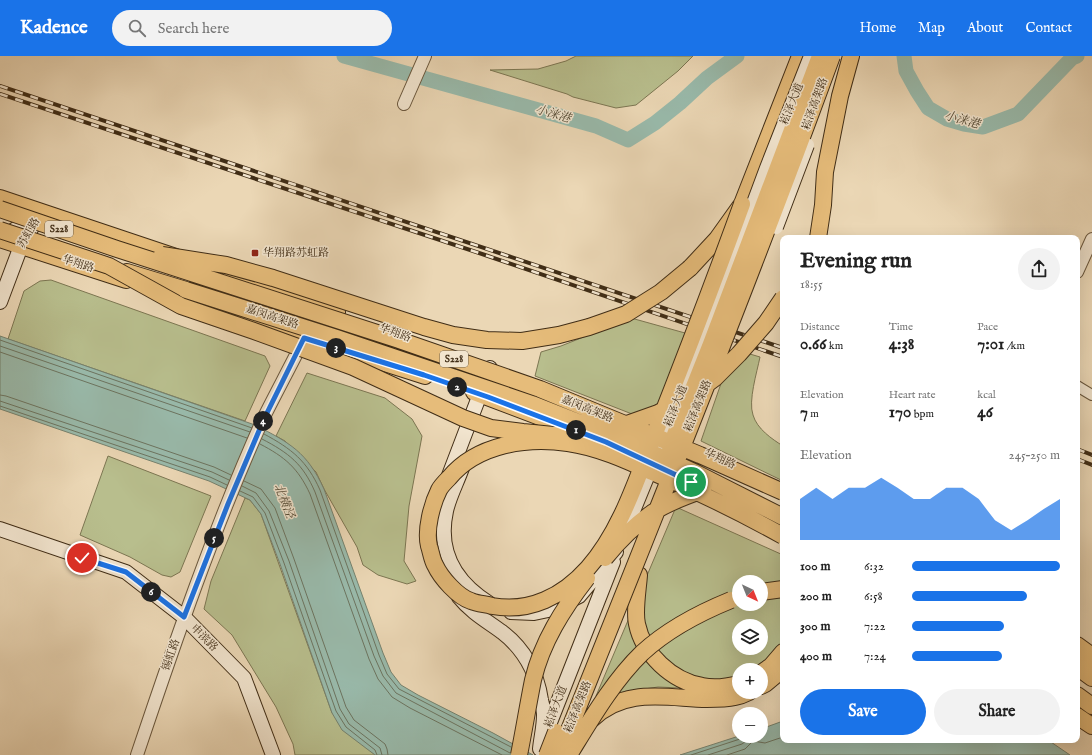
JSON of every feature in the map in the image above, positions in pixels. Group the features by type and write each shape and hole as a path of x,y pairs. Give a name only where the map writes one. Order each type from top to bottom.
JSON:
{"main road":[{"path":"780,534 685,486 649,470 642,467 642,467 627,461 570,443 537,441 510,444 481,453 457,468 440,488 437,494 431,511 428,540 434,564 449,585 469,601 499,607 525,608 548,600 570,585 589,567 606,543 625,510 639,474 642,467 642,466 657,430 742,204 800,56"},
{"name":"崧泽大道","path":"541,753 618,550 703,340 767,168 811,56"},
{"name":"崧泽高架路","path":"541,753 711,344 820,56"},
{"name":"崧泽高架路","path":"559,755 721,350 789,174 832,56"},
{"path":"568,755 795,179 839,56"},
{"path":"819,235 824,205 825,172 840,96 851,56"},
{"path":"807,235 814,193 825,172"},
{"name":"华翔路","path":"0,198 270,288 494,369 701,450 780,487"},
{"path":"117,249 226,265 273,278 453,335 487,340 522,341 559,335 589,327 626,314 661,292 690,268 716,239 742,204"},
{"name":"嘉闵高架路","path":"0,209 117,249 399,340 540,389 700,455 780,491"},
{"name":"苏虹路","path":"0,240 41,212"},
{"name":"苏虹路","path":"0,302 21,246 41,212"},
{"name":"嘉闵高架路","path":"0,230 337,338 532,404 623,440 694,472 780,515"},
{"name":"华翔路","path":"0,240 484,396 606,442 780,525"},
{"path":"109,266 181,306 353,367 463,418 491,428 553,435 581,434 627,424 658,413 692,395 715,378 739,354 766,323 780,302"},
{"path":"494,369 437,508 432,543 452,566 462,582 478,597 499,610 517,613 534,613 553,609 579,596 618,550"},
{"path":"519,755 533,679 553,628 564,610 610,552 631,530 652,513 681,498 702,490 756,480 780,484"},
{"name":"申滨路","path":"0,529 126,572 184,617 244,678 273,755"},
{"path":"442,555 441,572 464,603 482,619 503,633 519,649 532,667 540,689 544,715 541,753"},
{"path":"639,575 637,624 643,641 656,660 666,670 686,681 702,686 723,687 732,685"},
{"path":"768,591 780,589"},
{"path":"568,755 616,682 642,653 673,628 703,611 732,600"},
{"path":"1080,647 1092,656"},
{"path":"768,668 780,656"},
{"path":"1080,660 1092,669"},
{"path":"1080,669 1092,678"},
{"path":"768,681 780,671"},
{"path":"575,736 599,713 612,704 629,698 645,696 714,699 732,697"},
{"path":"1080,697 1092,706"},
{"path":"1080,704 1092,713"},
{"path":"1080,718 1092,726"}],"street":[{"path":"404,104 425,56"},
{"path":"1080,265 1092,239"},
{"name":"锡虹路","path":"137,755 184,617 228,504 264,419 304,338"},
{"path":"1080,388 1092,395"}],"green space":[{"path":"576,56 693,56 678,71 636,105 616,108 573,97 490,70 538,69 566,61"},
{"path":"51,280 265,356 270,366 245,421 8,339 24,291 40,281"},
{"path":"631,318 685,333 655,423 535,376 541,352 561,346"},
{"path":"733,349 760,357 754,386 752,409 755,420 761,429 780,444 780,480 701,441"},
{"path":"307,373 385,398 412,419 422,436 409,506 404,561 416,581 407,584 378,575 363,565 357,547 316,472 285,441 276,436"},
{"path":"108,456 211,496 180,572 171,577 162,575 130,557 80,535"},
{"path":"245,498 250,500 261,514 332,713 375,755 295,755 293,744 276,707 232,635 204,609 211,581"},
{"path":"676,507 780,554 780,644 772,656 761,663 732,663 732,677 722,681 681,688 658,687 596,696"}],"water":[{"name":"北横泾","path":"0,336 255,425 288,443 304,457 318,476 383,653 391,672 401,685 533,755 375,755 342,730 332,713 261,514 250,500 209,481 0,409"},
{"path":"780,722 780,743 1052,743 1070,755 680,755 732,738 732,743 768,743 768,726"}],"waterway":[{"name":"小涞港","path":"344,56 596,126 628,140 655,123 680,103 707,78 737,56"},
{"name":"小涞港","path":"904,56 906,71 928,108 947,119 983,127 1018,114 1072,58 1077,56"}],"railway":[{"path":"0,86 780,347"},
{"path":"0,94 485,255 780,356"},
{"path":"1080,450 1092,455"},
{"path":"1080,460 1092,465"}],"place":[{"name":"华翔路苏虹路","path":"255,253"}],"route":[{"path":"82,558 126,572 184,617 228,504 264,419 304,338 424,375 488,397 606,442 691,482"}]}
